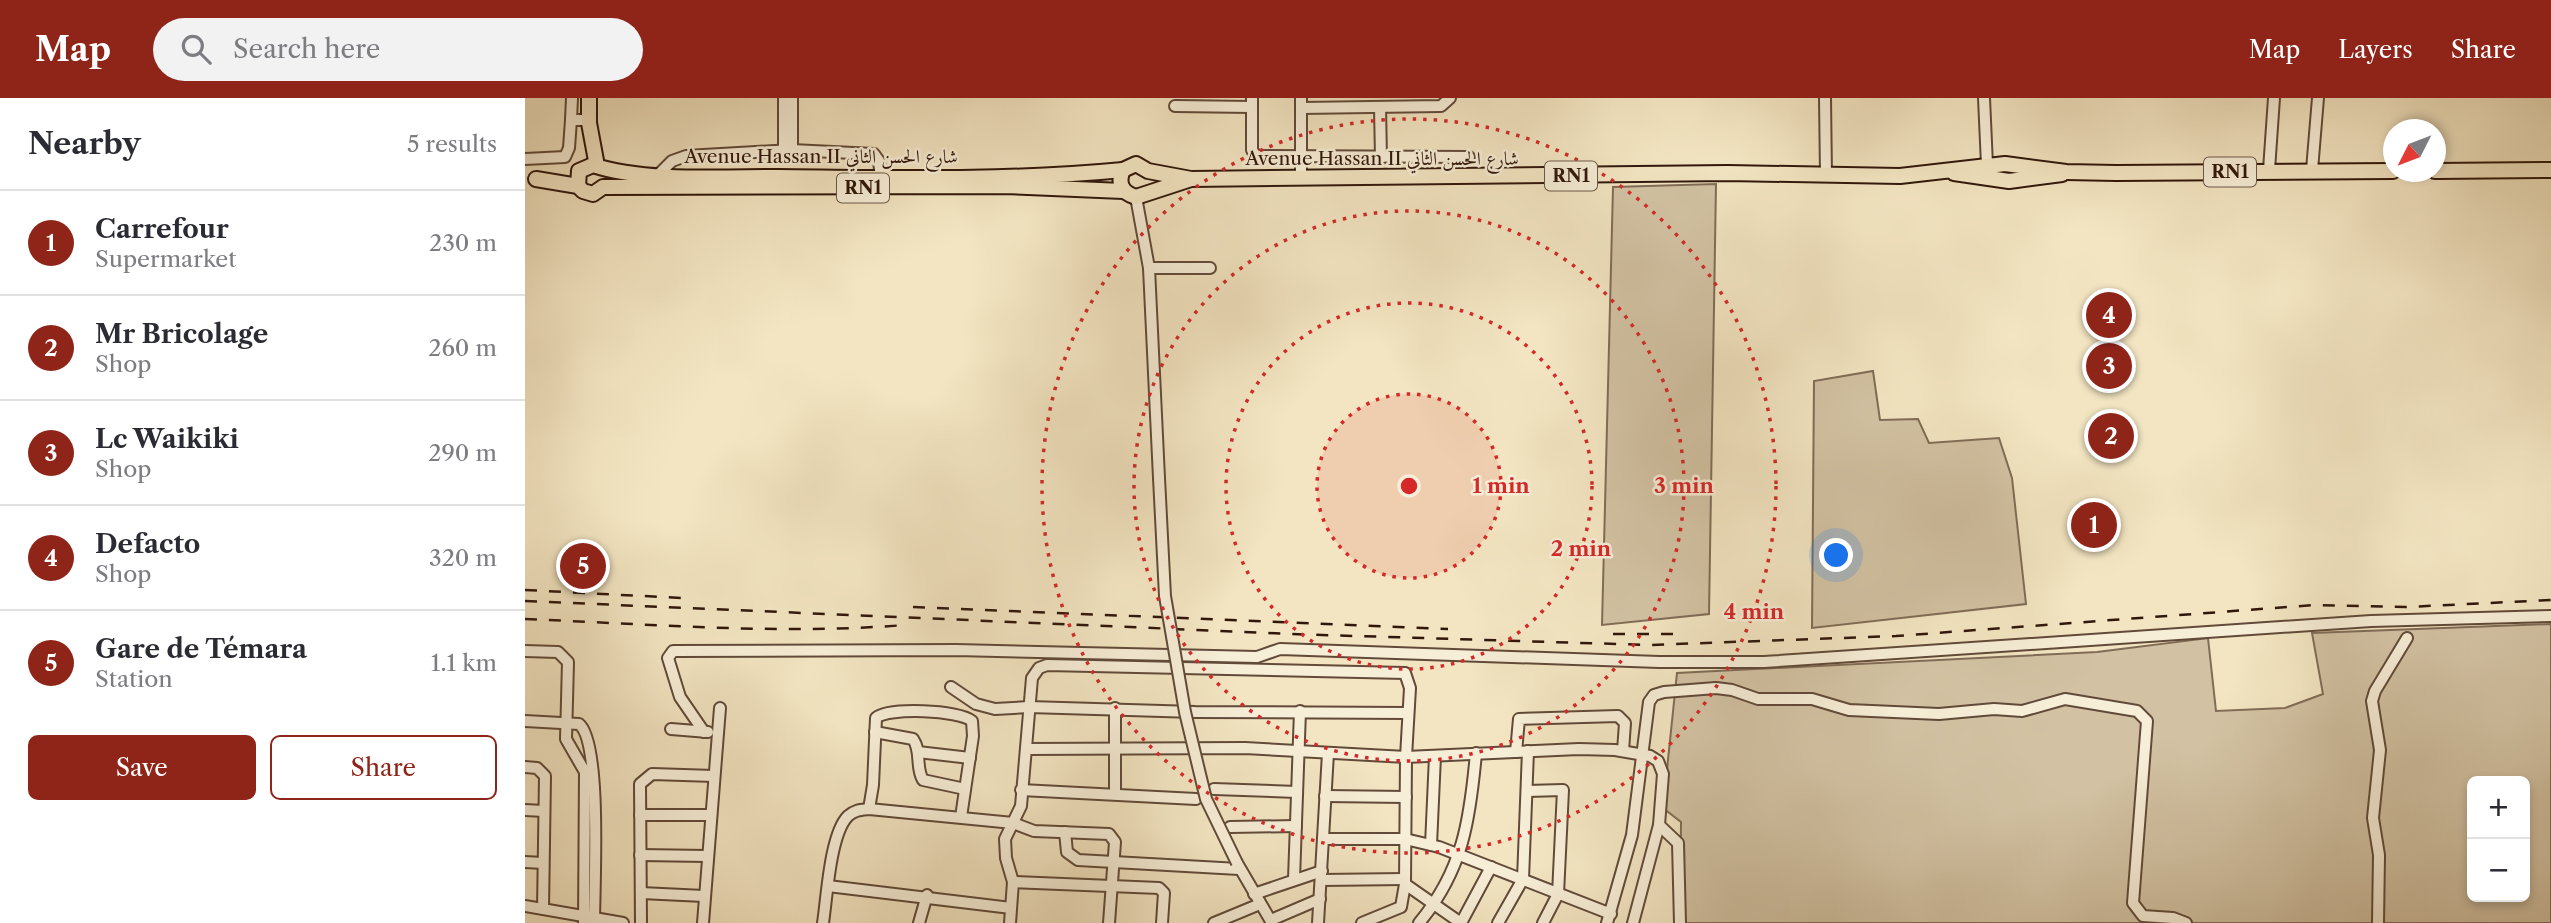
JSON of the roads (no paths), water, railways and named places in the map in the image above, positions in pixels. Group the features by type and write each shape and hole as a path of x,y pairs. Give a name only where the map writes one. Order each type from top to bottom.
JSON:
{"main road":[{"path":"579,176 589,121 589,98"},
{"path":"589,121 600,168 606,179 603,187"},
{"name":"RN1","path":"1123,170 1136,164 1148,171"},
{"name":"Avenue Hassan II شارع الحسن الثاني","path":"530,179 579,176 600,168 658,175 881,178 1061,176 1123,170"},
{"name":"RN1","path":"1987,172 2021,173 2059,169 2066,172 2194,174 2269,170 2383,171"},
{"path":"1123,170 1120,177 1136,193 1151,177 1148,171"},
{"path":"2446,170 2551,170"},
{"name":"Avenue Hassan II شارع الحسن الثاني","path":"1148,171 1191,179 1826,174 1900,176 1987,172"},
{"name":"Avenue Hassan II شارع الحسن الثاني","path":"579,176 588,193 603,187 1004,186 1136,193 1191,179"}],"street":[{"path":"525,159 565,156 569,148 572,98"},
{"path":"784,98 788,151"},
{"path":"788,151 792,98"},
{"path":"1301,177 1301,103 1380,107 1404,102 1441,106 1450,98"},
{"path":"1825,98 1826,174"},
{"path":"1984,98 1987,172"},
{"path":"2269,170 2274,98"},
{"path":"2312,170 2318,98"},
{"path":"1175,106 1252,103 1252,150 1255,155 1301,158 1469,157"},
{"path":"1380,107 1392,176"},
{"path":"571,120 589,121"},
{"path":"658,175 672,161 685,156 788,151 874,154 879,161 881,178"},
{"path":"1136,193 1149,268 1165,596 1185,712 1206,799 1238,866 1272,922 1320,899"},
{"path":"1149,268 1210,268"},
{"path":"704,732 676,688 669,658 673,651 956,650 1257,657 1280,649 1659,662 1764,662 2371,621 2551,616"},
{"path":"2378,923 2379,855 2373,818 2380,750 2372,701 2375,691 2407,638"},
{"path":"525,651 558,652 567,658 566,743 585,772 589,920"},
{"path":"1010,923 1013,882 1004,849 1006,832 1021,806 1032,678 1036,670 1047,665 1072,665 1405,673 1410,680 1405,882 1401,907 1362,923"},
{"path":"951,687 976,704 995,709 1029,707 1195,712 1408,713"},
{"path":"1323,839 1405,839 1431,845 1523,879 1609,919 1632,835 1649,702 1654,695 1664,692 1724,689 1758,699 1802,697 1849,710 1896,714 1967,713 1994,709 2022,711 2065,699 2094,706 2137,711 2145,715 2147,721 2133,903 2143,916 2173,918 2186,923"},
{"path":"703,923 720,708"},
{"path":"1115,708 1115,794"},
{"path":"1294,879 1300,711"},
{"path":"869,809 873,785 876,718 881,713 936,713 966,716 972,721 970,758 961,817"},
{"path":"1516,752 1519,719 1618,716 1625,723 1623,751"},
{"path":"525,721 579,724 585,729 594,766 589,920"},
{"path":"671,729 717,733"},
{"path":"875,732 913,739 918,752 918,773 923,780 965,789"},
{"path":"1026,748 1298,751 1406,757 1528,751 1623,751 1643,754 1654,758 1662,767 1659,825 1633,923"},
{"path":"1498,923 1523,879 1528,751"},
{"path":"918,752 970,758"},
{"path":"1318,923 1328,753"},
{"path":"1419,923 1435,904 1461,854 1472,797 1476,753"},
{"path":"1431,845 1435,756"},
{"path":"525,767 537,768 544,773 543,909"},
{"path":"641,923 640,783 647,776 714,776"},
{"path":"1214,789 1297,792"},
{"path":"1021,790 1196,799"},
{"path":"1527,791 1563,790 1558,894 1543,923"},
{"path":"1325,796 1406,797"},
{"path":"823,923 839,832 847,817 857,810 869,809 1013,823 1034,831 1111,836 1115,842 1108,923"},
{"path":"525,810 544,811"},
{"path":"640,815 710,815"},
{"path":"1659,825 1678,843 1680,923"},
{"path":"1230,827 1296,826"},
{"path":"1065,832 1067,852 1072,858 1238,866"},
{"path":"640,855 707,856"},
{"path":"525,862 544,863"},
{"path":"1214,923 1294,879 1322,875 1405,882 1461,923 1491,867"},
{"path":"1013,882 1161,889 1164,893 1162,923"},
{"path":"828,886 927,895 1011,908"},
{"path":"641,893 705,896"},
{"path":"919,923 927,895"},
{"path":"525,906 589,920 623,923"}],"railway":[{"path":"525,590 682,598"},
{"path":"525,601 1291,634 1649,645 1896,636 2315,605 2406,607 2551,600"},
{"path":"913,607 1448,629"},
{"path":"525,619 763,629 905,625"},
{"path":"1613,634 1676,634"}],"place":[{"name":"Defacto","path":"2109,315"},
{"name":"Lc Waikiki","path":"2109,366"},
{"name":"Mr Bricolage","path":"2111,436"},
{"name":"Carrefour","path":"2094,525"},
{"name":"Gare de Témara","path":"583,566"}]}
